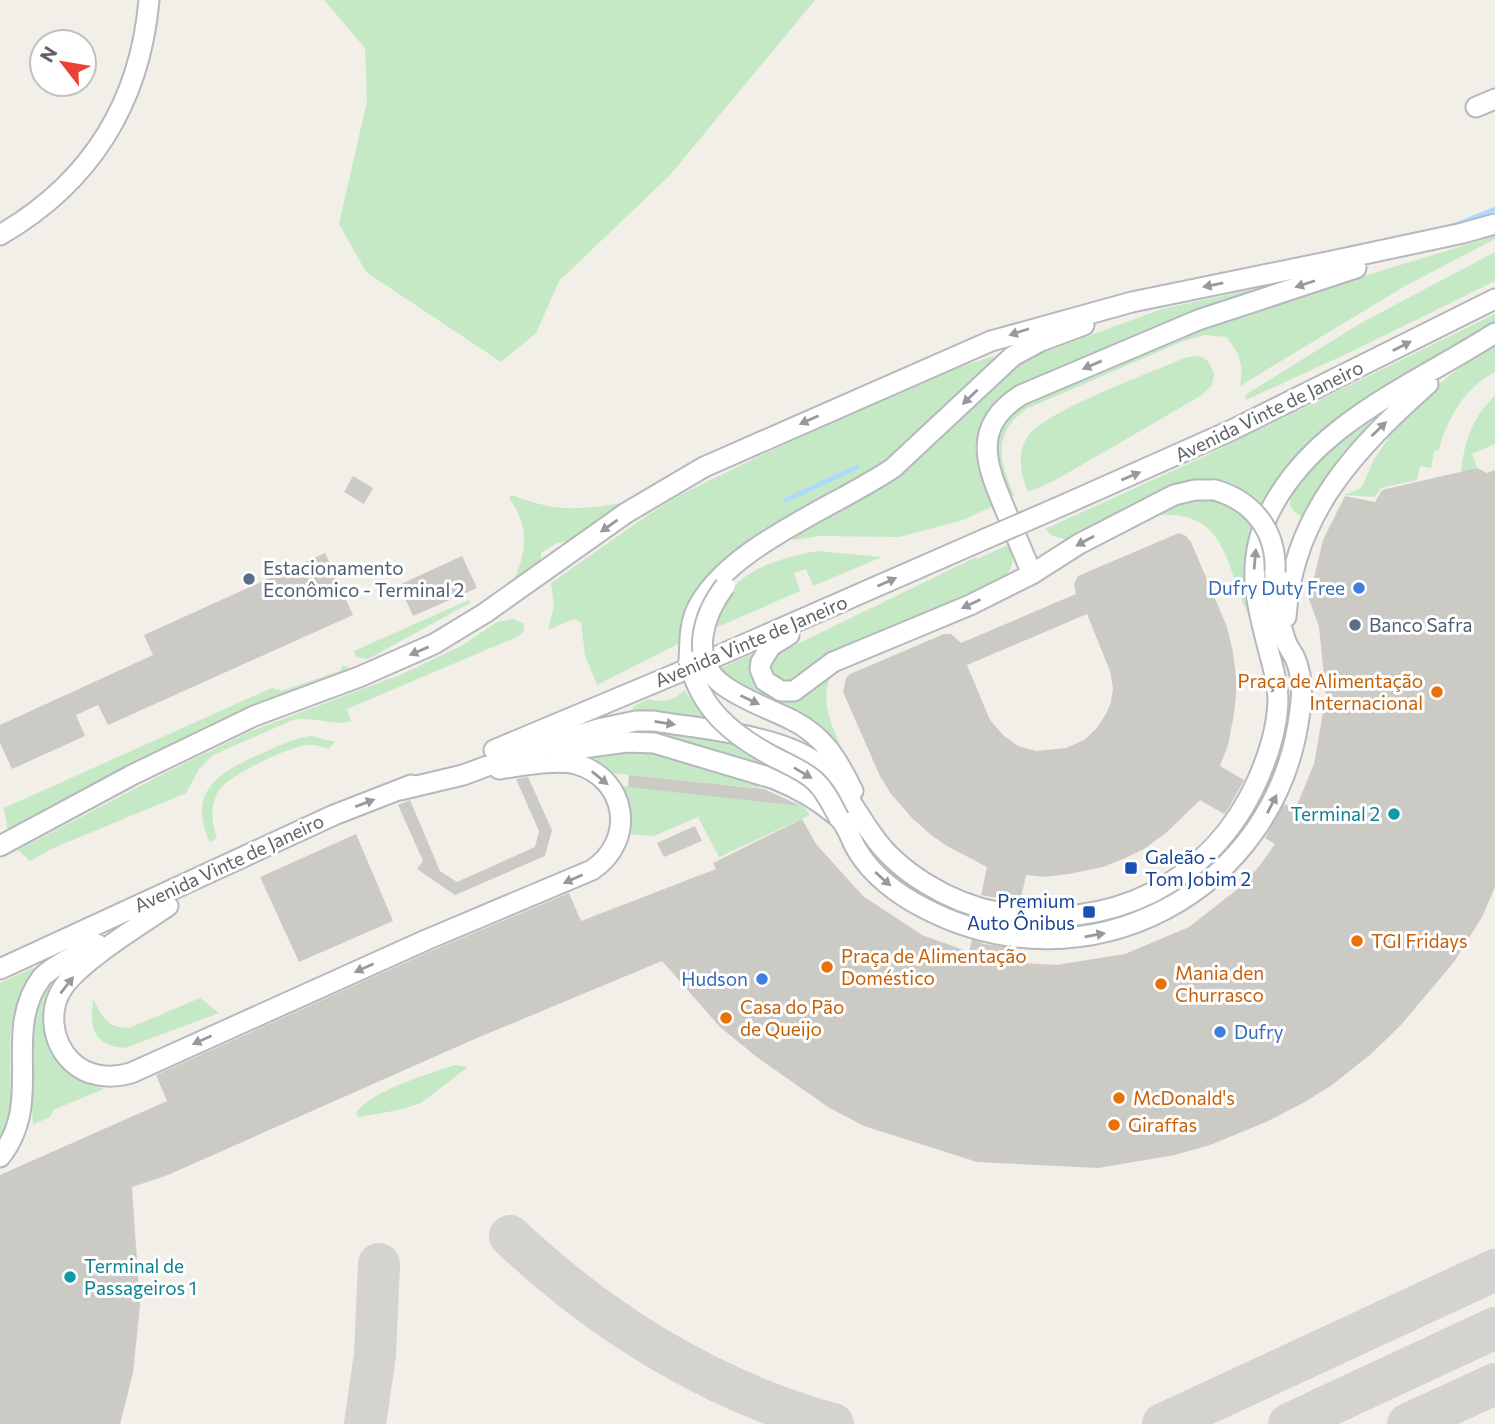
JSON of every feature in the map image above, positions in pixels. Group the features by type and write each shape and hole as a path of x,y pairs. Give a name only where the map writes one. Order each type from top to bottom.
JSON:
{"street":[{"path":"0,235 59,193 87,163 106,136 133,82 147,26 149,0"},
{"path":"1476,107 1495,99"},
{"path":"1032,574 987,464 989,435 998,417 1012,401 1233,307 1495,224"},
{"path":"8,842 132,775 254,716 359,677 434,645 485,613 638,506 704,467 991,341 1132,302 1463,233"},
{"name":"Avenida Vinte de Janeiro","path":"0,969 334,815 576,716 1232,430 1495,299"},
{"path":"843,601 771,646 764,654 760,669 769,685 781,691 794,691 833,662 970,605 1032,574 1079,544 1174,495 1185,491 1215,490 1244,502 1267,529 1274,549 1275,594 1285,638 1300,675 1300,711 1292,755 1270,810 1256,831 1219,873 1181,901 1119,930 1066,939 1034,940 971,929 922,907 895,890 862,858 821,787 814,780 750,744 712,712 696,686 689,661 692,624 701,602 776,536 893,468 999,368 1026,348 1071,331 1132,302"},
{"path":"463,775 510,757 625,722 654,721 718,732 789,747 823,768 854,804 881,847 907,869 968,904 1029,917 1075,916 1114,909 1138,900 1180,876 1225,836 1263,768 1278,697 1255,594 1254,567 1262,530 1279,496 1310,456 1333,435 1495,332"},
{"path":"1285,638 1287,595 1293,567 1312,521 1335,481 1369,438 1463,353"},
{"path":"721,583 703,629 702,641 707,666 720,684 733,692 810,729 834,753 858,800 866,825"},
{"path":"510,757 627,742 654,743 775,779 798,790 841,821"},
{"path":"258,849 168,906 86,965 62,988 56,1003 55,1030 65,1053 79,1068 108,1077 131,1073 426,940 592,870 608,858 615,846 621,824 620,805 609,785 592,771 565,762 463,775 400,790"},
{"path":"0,1157 17,1127 19,1098 14,1038 20,1007 27,995 40,979 54,968 168,906"}],"green space":[{"path":"324,0 815,0 670,175 559,281 536,333 501,362 366,272 339,224 367,101 365,48"},
{"path":"1495,236 1495,239 1405,286 1240,386 1241,365 1235,348 1226,337 1205,335 1183,341 1026,409 1015,419 1003,438 1002,459 1014,495 1007,498 998,466 996,442 1006,420 1033,398 1230,317"},
{"path":"1495,252 1495,281 1246,400 1245,395 1361,323"},
{"path":"1277,284 994,414 995,505 963,520 899,537 820,536 793,540 792,537 886,484 1016,365 1028,358 1162,309"},
{"path":"1495,314 1495,325 1275,485 1253,623 1223,549 1214,534 1201,523 1182,516 1158,515 1157,511 1213,484 1068,540 1053,536 1045,529 1199,459"},
{"path":"1495,342 1495,372 1475,386 1459,405 1439,450 1434,451 1431,468 1420,466 1417,480 1381,488 1375,497 1344,495 1363,485 1388,435 1413,409 1452,373"},
{"path":"993,356 994,363 899,454 705,581 686,611 678,644 597,685 585,655 581,622 574,619 548,630 554,606 551,583 678,496 917,382"},
{"path":"1199,356 1207,360 1214,373 1212,385 1202,395 1054,481 1028,492 1022,471 1022,450 1028,436 1039,426 1102,392 1187,357"},
{"path":"1495,396 1495,444 1472,454 1477,468 1461,472 1464,450 1475,421"},
{"path":"1387,408 1330,474 1303,517 1291,507 1292,493 1302,477 1339,442"},
{"path":"512,495 544,505 570,508 629,502 572,540 557,543 541,553 541,566 512,584 521,561 524,540 520,519 509,498"},
{"path":"1010,544 1012,563 1003,580 787,684 774,679 770,665 779,653 976,557 977,559"},
{"path":"817,551 882,557 813,586 806,569 794,573 800,591 713,629 719,610 728,595 751,573 781,560"},
{"path":"469,600 470,603 368,659 356,657 354,651"},
{"path":"514,619 524,624 524,630 519,636 347,709 351,721 339,723 293,720 213,755 199,769 186,793 51,849 30,861 18,850 249,732 400,675 461,646 497,622"},
{"path":"752,654 756,656 763,690 777,699 831,675 827,685 827,706 845,756 738,685 721,668"},
{"path":"343,665 352,669 8,833 4,808 274,687 275,690 281,691 340,671"},
{"path":"684,690 710,724 631,712 634,706 648,699 667,700"},
{"path":"650,729 729,742 766,766 670,737 651,734"},
{"path":"311,736 335,742 328,749 307,745 273,756 234,777 219,790 212,814 217,838 210,842 203,824 202,808 205,795 212,784 235,766 288,742"},
{"path":"635,751 656,752 760,782 759,788 609,773 594,757"},
{"path":"616,785 803,806 810,815 719,857 698,817 654,836 627,834"},
{"path":"33,968 36,973 17,1005 13,1022 10,1039 10,1122 0,1141 0,983"},
{"path":"49,983 52,989 48,999 80,1079 104,1089 53,1110 51,1116 33,1125 22,1034"},
{"path":"200,998 219,1013 125,1048 100,1039 93,1026 93,999 111,1024 129,1028"},
{"path":"455,1065 468,1067 421,1103 358,1117 356,1114 362,1106 386,1091"}],"building":[{"name":"Terminal 2","path":"1477,468 1487,473 1495,470 1495,887 1482,917 1454,962 1400,1026 1371,1054 1332,1085 1266,1122 1210,1145 1175,1155 1098,1168 977,1162 864,1126 828,1107 758,1058 720,1027 662,961 470,1041 168,1175 132,1187 140,1305 133,1373 120,1424 0,1424 0,1175 167,1101 156,1075 431,951 569,893 581,921 716,869 713,863 802,819 816,844 863,896 922,935 969,952 972,939 984,944 1010,947 1007,962 1056,965 1125,954 1189,927 1244,884 1260,865 1275,844 1265,838 1283,803 1295,810 1314,764 1326,696 1319,627 1309,599 1323,540 1345,496 1375,502 1382,490"},
{"path":"353,476 373,488 364,504 344,492"},
{"path":"1179,533 1191,542 1227,627 1233,652 1237,685 1234,714 1228,745 1220,766 1244,780 1224,814 1200,800 1167,832 1144,849 1123,859 1103,867 1069,874 1044,877 1026,875 1020,902 981,895 987,867 931,835 891,794 880,776 843,692 846,678 944,634 951,634 961,643 1076,594 1074,584 1078,576","holes":["1087,614 1110,671 1113,688 1111,702 1096,729 1084,740 1066,748 1036,751 1018,746 1004,736 990,720 967,665"]},
{"path":"325,553 353,615 108,725 98,705 76,715 85,736 12,769 0,743 0,725 153,655 144,635"},
{"path":"462,556 477,588 413,616 399,585"},
{"path":"629,775 764,789 801,806 628,787"},
{"path":"528,777 552,830 545,856 455,895 417,869 423,861 398,805 410,800 440,871 457,882 535,847 539,831 516,779"},
{"path":"695,826 702,841 664,857 657,843"},
{"path":"356,834 393,921 299,962 260,877"}],"waterway":[{"path":"1455,225 1495,209"},
{"path":"786,500 857,467"}],"taxiway":[{"path":"510,1236 582,1297 660,1350 744,1393 833,1424"},
{"path":"365,1424 375,1355 379,1264"},
{"path":"1163,1424 1495,1270"},
{"path":"1289,1424 1495,1328"},
{"path":"1408,1424 1495,1384"}],"place":[{"name":"Estacionamento Econômico - Terminal 2","path":"249,579"},
{"name":"Dufry Duty Free","path":"1359,588"},
{"name":"Banco Safra","path":"1355,625"},
{"name":"Praça de Alimentação Internacional","path":"1437,692"},
{"name":"Terminal 2","path":"1394,814"},
{"name":"Galeão - Tom Jobim 2","path":"1131,868"},
{"name":"Premium Auto Ônibus","path":"1089,912"},
{"name":"TGI Fridays","path":"1357,941"},
{"name":"Praça de Alimentação Doméstico","path":"827,967"},
{"name":"Hudson","path":"762,979"},
{"name":"Mania den Churrasco","path":"1161,984"},
{"name":"Casa do Pão de Queijo","path":"726,1018"},
{"name":"Dufry","path":"1220,1032"},
{"name":"McDonald's","path":"1119,1098"},
{"name":"Giraffas","path":"1114,1125"},
{"name":"Terminal de Passageiros 1","path":"70,1277"}]}
